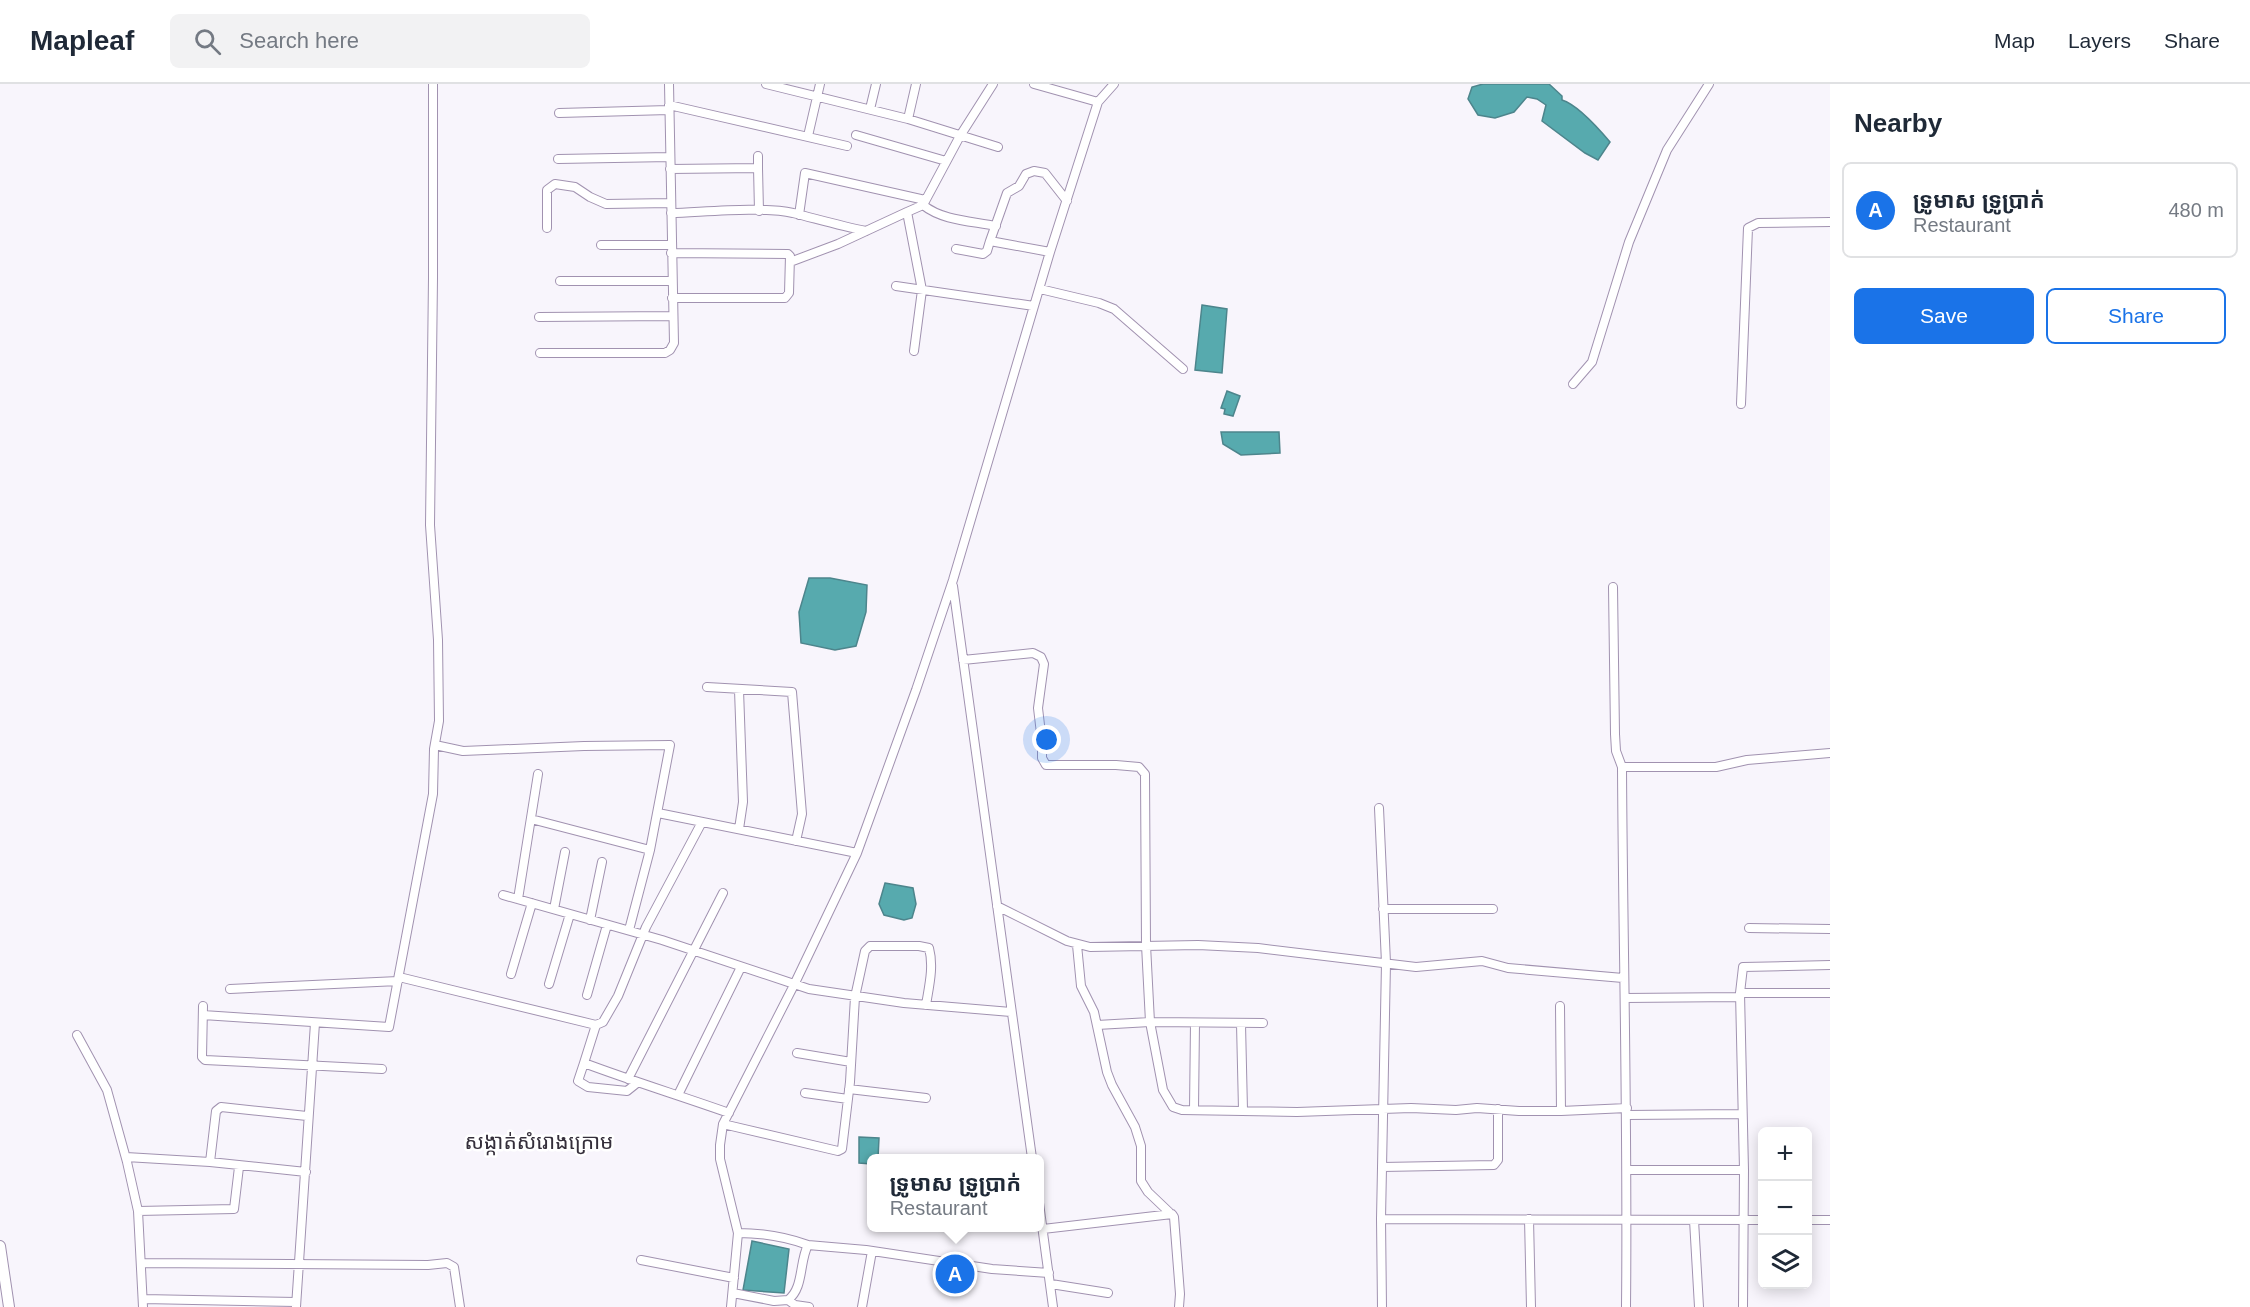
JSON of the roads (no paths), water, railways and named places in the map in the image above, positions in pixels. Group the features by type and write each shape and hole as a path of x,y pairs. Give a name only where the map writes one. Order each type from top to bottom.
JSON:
{"main road":[{"path":"0,1246 9,1307"}],"street":[{"path":"382,1070 205,1060 202,1057 203,1010 315,1023 389,1027 433,794 435,745 440,722 438,640 430,525 433,84"},
{"path":"540,353 665,353 674,343 671,281 669,84"},
{"path":"766,84 908,119 998,147"},
{"path":"808,136 820,84"},
{"path":"870,109 876,84"},
{"path":"908,119 916,84"},
{"path":"790,262 866,231 924,203 960,135 993,84"},
{"path":"1034,84 1098,102"},
{"path":"731,1307 738,1233 720,1159 723,1124 794,985 857,853 916,690 952,580 1050,252 1098,102 1114,84"},
{"path":"1573,384 1592,363 1629,242 1667,150 1709,84"},
{"path":"559,112 669,108 847,146"},
{"path":"856,135 946,161"},
{"path":"758,156 759,211"},
{"path":"558,159 670,158"},
{"path":"670,169 758,168"},
{"path":"956,249 983,254 987,251 1006,193 1019,186 1026,174 1034,171 1045,173 1067,201"},
{"path":"799,215 805,173 924,203 932,212 944,217 996,226"},
{"path":"547,228 547,190 555,184 575,187 606,204 792,213 866,231"},
{"path":"907,212 922,290 914,351"},
{"path":"1741,404 1748,228 1758,223 1830,222"},
{"path":"990,241 1050,252"},
{"path":"601,245 789,254 789,293 785,298 672,298"},
{"path":"560,281 671,281"},
{"path":"896,286 1034,306"},
{"path":"1040,289 1099,303 1114,309 1183,369"},
{"path":"539,317 673,316"},
{"path":"952,580 1031,1154"},
{"path":"1613,587 1615,734 1616,751 1622,767 1623,978 1627,1111 1626,1307"},
{"path":"963,660 1033,653 1041,657 1044,664 1038,708 1042,758 1046,765 1139,767 1144,774 1146,945 1150,1022 1163,1090 1168,1101 1176,1109 1297,1112 1411,1108 1742,1114"},
{"path":"707,687 792,692 802,814 796,841"},
{"path":"739,690 743,802 739,829"},
{"path":"435,745 463,751 670,745 650,850 628,930"},
{"path":"1622,767 1716,767 1747,760 1830,753"},
{"path":"518,899 538,774"},
{"path":"1379,808 1386,963 1381,1219 1382,1307"},
{"path":"658,813 857,853"},
{"path":"531,819 650,850"},
{"path":"230,989 399,979 596,1025 603,1023 618,996 644,935 702,822"},
{"path":"554,909 565,852"},
{"path":"590,920 602,862"},
{"path":"596,1025 578,1081 588,1087 627,1091 692,951 723,893"},
{"path":"503,895 628,930 808,989 967,1010 1011,1011"},
{"path":"511,974 532,903"},
{"path":"997,906 1077,945 1090,947 1198,945 1258,948 1422,967 1482,961 1508,968 1623,978"},
{"path":"1383,909 1493,909"},
{"path":"549,984 570,914"},
{"path":"587,995 607,925"},
{"path":"1749,928 1830,929"},
{"path":"1077,945 1081,986 1097,1024 1107,1072 1112,1086 1135,1127 1141,1146 1141,1181 1148,1192 1174,1217 1179,1307"},
{"path":"723,1124 838,1152 842,1149 848,1099 855,997 865,951 870,946 929,948 931,957 926,1005"},
{"path":"1743,1307 1744,1170 1739,995 1743,967 1830,965"},
{"path":"678,1095 741,967"},
{"path":"1625,999 1830,993"},
{"path":"1560,1006 1561,1111"},
{"path":"77,1035 107,1090 126,1157 138,1211 143,1303 296,1304 315,1023"},
{"path":"1194,1109 1195,1023"},
{"path":"1097,1024 1263,1023"},
{"path":"1241,1024 1243,1110"},
{"path":"797,1053 851,1062"},
{"path":"584,1063 729,1113"},
{"path":"849,1089 926,1098"},
{"path":"805,1093 848,1099"},
{"path":"210,1162 216,1111 221,1107 307,1116"},
{"path":"1382,1167 1494,1165 1498,1160 1498,1109"},
{"path":"126,1157 210,1162 239,1167 306,1172"},
{"path":"138,1211 234,1209 239,1167"},
{"path":"1627,1170 1744,1170"},
{"path":"1044,1229 1169,1212"},
{"path":"1381,1219 1758,1220"},
{"path":"1529,1219 1531,1307"},
{"path":"1694,1220 1699,1307"},
{"path":"1812,1220 1830,1220"},
{"path":"1043,1232 1053,1307"},
{"path":"738,1233 794,1240 808,1245 872,1251 992,1269 1049,1274"},
{"path":"733,1293 774,1301 788,1299 796,1291 803,1254 808,1245"},
{"path":"862,1307 872,1251"},
{"path":"641,1260 734,1278"},
{"path":"142,1263 300,1265 447,1263 454,1267 460,1307"},
{"path":"1051,1284 1108,1293"},
{"path":"788,1299 795,1305 809,1307"}],"water":[{"path":"1483,84 1549,84 1562,96 1562,100 1581,112 1610,142 1598,160 1585,153 1542,121 1546,105 1537,99 1527,97 1514,112 1495,118 1478,115 1468,99 1472,87"},
{"path":"1202,305 1227,309 1222,373 1195,370"},
{"path":"1227,391 1240,396 1233,416 1224,414 1225,409 1221,408"},
{"path":"1221,432 1279,432 1280,453 1241,455 1223,444"},
{"path":"809,578 830,578 867,585 866,612 856,646 835,650 801,643 799,612"},
{"path":"885,883 913,888 916,904 912,918 904,920 884,915 879,904"},
{"path":"859,1137 879,1138 878,1154 867,1154 867,1164 859,1163"},
{"path":"752,1241 789,1249 784,1293 743,1290"}],"place":[{"name":"ទ្រូមាស ទ្រូប្រាក់","path":"955,1274"}],"district":[{"name":"សង្កាត់សំរោងក្រោម","path":"539,1142"}]}
